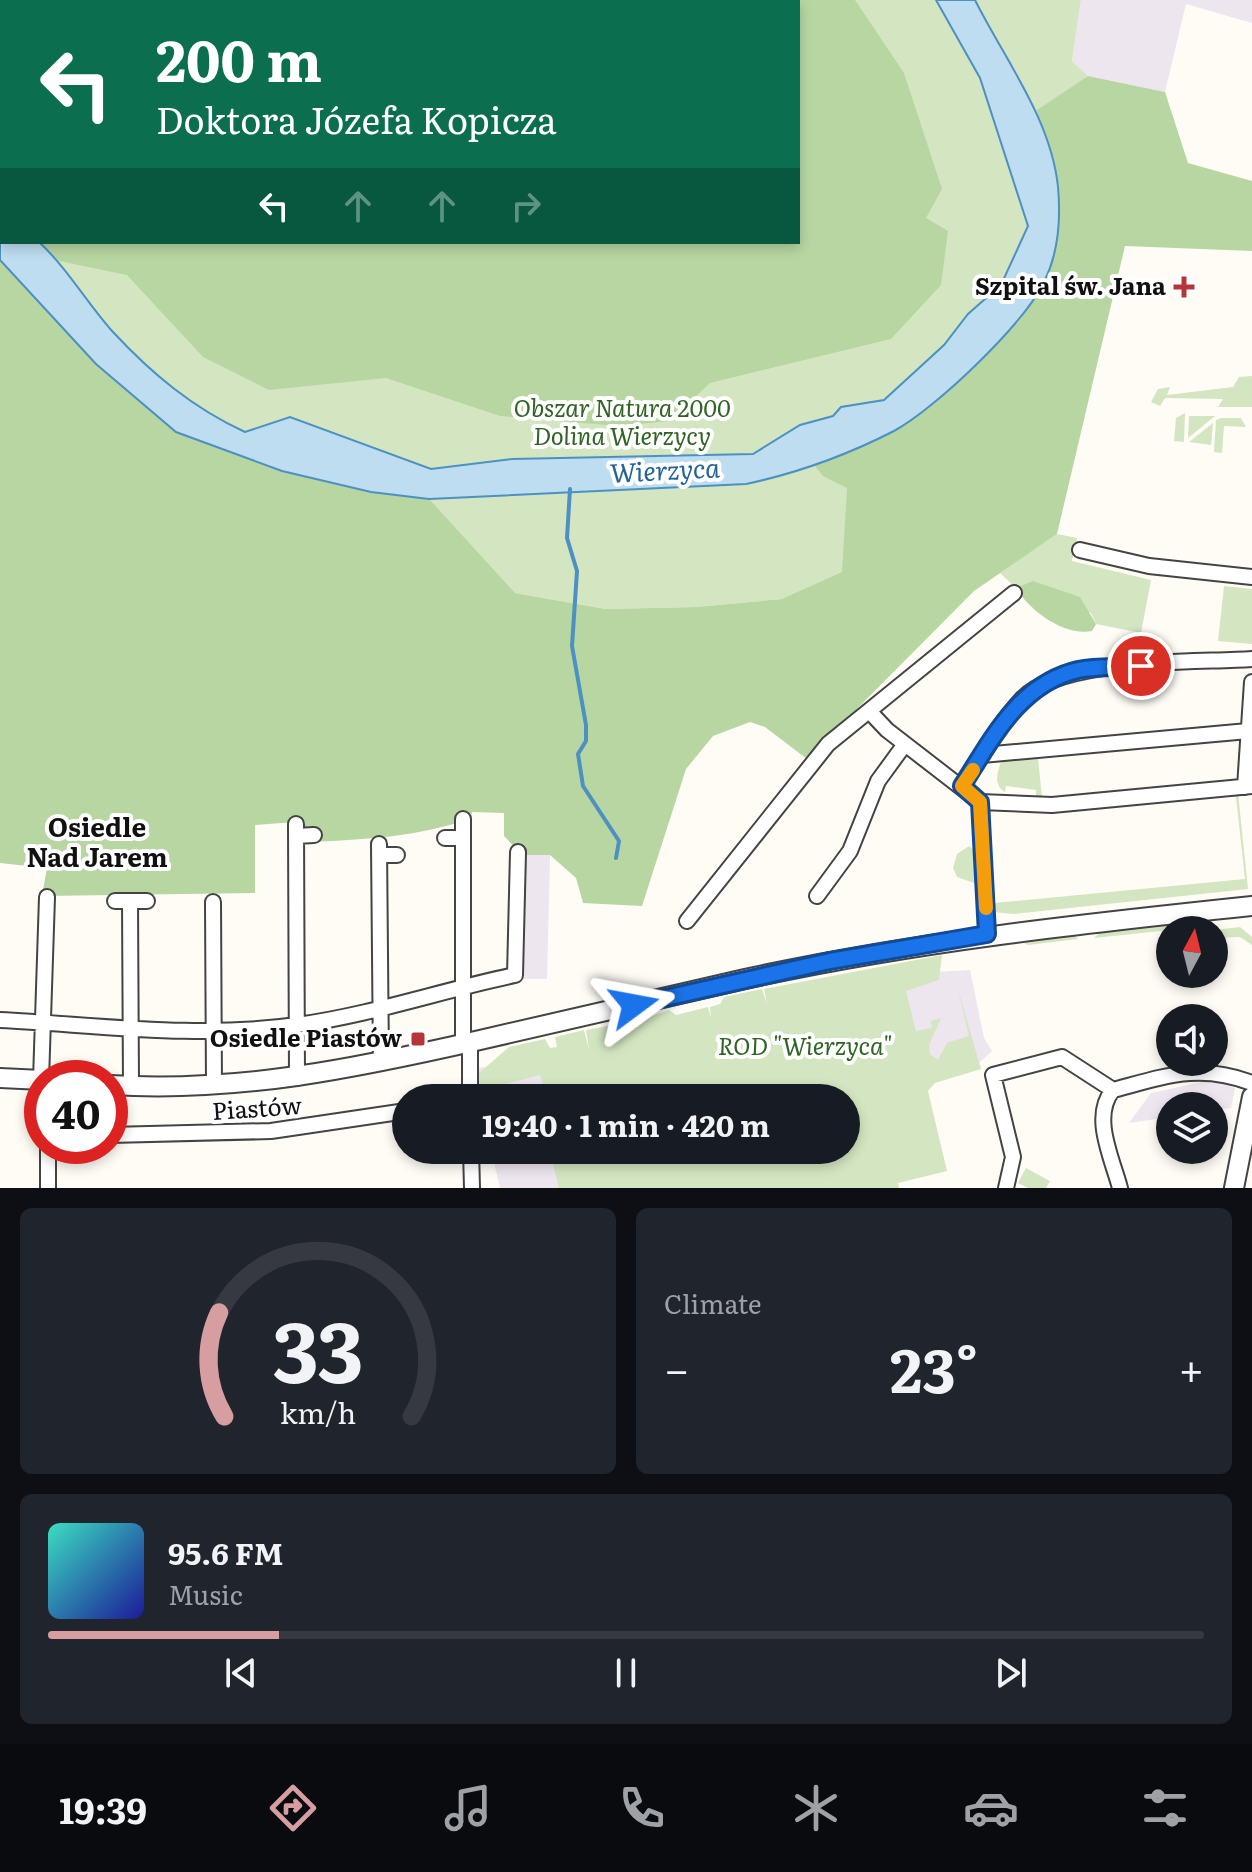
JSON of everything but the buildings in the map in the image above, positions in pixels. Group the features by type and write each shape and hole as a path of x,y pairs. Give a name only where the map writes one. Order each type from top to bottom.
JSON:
{"street":[{"path":"1080,550 1149,566 1252,577"},
{"path":"687,921 828,744 1014,593"},
{"path":"962,786 1021,699 1046,680 1080,670 1252,659"},
{"path":"870,712 905,744 980,802 1052,805 1249,786 1248,731 1252,682"},
{"path":"982,755 1248,731"},
{"path":"817,896 850,851 878,781 905,744"},
{"path":"980,802 987,934"},
{"path":"463,819 462,989 469,1084"},
{"path":"297,1078 296,830 314,835"},
{"path":"445,838 463,838"},
{"path":"381,1063 379,849 397,855"},
{"path":"0,1020 131,1031 213,1032 297,1025 515,975 518,852"},
{"path":"131,1086 123,901 147,901"},
{"path":"196,902 216,902 214,1086"},
{"path":"31,910 47,904 43,1060"},
{"path":"128,1086 214,1086 297,1078 381,1063 815,964 987,934 1252,906"},
{"path":"1006,1188 1013,1157 993,1075 1062,1057 1113,1090"},
{"path":"1120,1188 1104,1127 1104,1102 1113,1090 1188,1070 1227,1074 1252,1083"},
{"path":"0,1078 24,1079"},
{"path":"1234,1188 1252,1097"},
{"name":"Piastów","path":"128,1135 271,1131 392,1113"},
{"path":"48,1164 48,1188"},
{"path":"471,1164 472,1188"}],"shaded area":[{"path":"1081,0 1252,0 1252,23 1186,4 1165,92 1088,76 1072,61"},
{"path":"522,855 550,855 547,979 520,979"},
{"path":"970,970 984,1038 992,1051 979,1063 925,1077 900,974"},
{"path":"559,1058 566,1084 478,1084 476,1068"},
{"path":"1211,1080 1235,1088 1231,1108 1228,1108 1228,1092 1156,1092 1156,1119 1129,1123 1151,1093"},
{"path":"494,1164 584,1164 590,1188 500,1188"}],"green space":[{"name":"Obszar Natura 2000 Dolina Wierzycy","path":"800,0 1081,0 1072,61 1088,76 1085,78 1112,240 849,574 782,599 696,607 606,609 515,593 0,310 0,244 800,244"},
{"path":"800,0 855,0 904,73 942,189 926,218 948,231 941,285 891,339 710,383 669,421 618,426 500,416 386,378 269,390 203,357 127,275 59,261 41,244 800,244"},
{"path":"1088,76 1165,92 1188,163 1252,181 1252,251 1125,246 1057,534 974,591 807,759 765,727 750,722 713,736 686,769 642,906 583,903 576,878 550,855 522,855 504,836 504,813 472,812 471,818 431,829 327,841 306,842 295,822 255,825 255,893 42,896 47,868 0,863 0,260 96,364 176,432 282,471 371,492 429,499 515,593 606,609 696,607 782,599 842,572 847,488 823,476 815,466 897,429 961,379 1019,321 1044,282 1058,185 1037,110"},
{"path":"1252,376 1252,407 1218,407 1223,399 1165,398 1160,406 1151,402 1158,389 1170,387 1167,395 1233,387 1239,377"},
{"path":"1185,413 1184,442 1174,441 1176,418"},
{"path":"1189,416 1215,416 1188,438"},
{"path":"1241,418 1246,427 1224,426 1222,453 1214,452 1216,420"},
{"path":"1213,423 1211,445 1189,442"},
{"path":"1057,534 1077,538 1072,561 1151,580 1141,633 1096,624 1091,613 1016,588 1000,573"},
{"path":"1033,581 1080,597 1096,624 1092,631 1081,632 1060,626 1030,606 1016,588"},
{"path":"1224,586 1252,589 1252,644 1218,641"},
{"path":"1008,755 1038,758 1042,797 1036,796 1036,790 1006,786 1005,792 1001,789 997,781 998,773 1002,759"},
{"path":"1238,793 1248,889 1014,914 993,912 990,851 994,903 1245,879 1236,797 1224,797"},
{"path":"969,846 977,853 978,878 974,883 957,877 953,868 957,854"},
{"path":"1156,926 1156,932 1094,938 1104,928"},
{"path":"975,927 969,930 497,1027 756,967"},
{"path":"1240,927 1252,937 1252,945 1240,937 1228,937 1228,928"},
{"path":"1072,933 1078,939 1028,945 1020,941"},
{"name":"ROD \"Wierzyca\"","path":"942,955 939,980 906,991 916,1031 932,1028 931,1021 941,1018 929,1045 930,1054 938,1060 947,1043 969,1036 958,989 981,1069 935,1083 928,1091 947,1171 898,1183 899,1188 559,1188 553,1164 860,1164 860,1084 543,1084 540,1075 505,1084 479,1084 479,1073 509,1047 545,1039 550,1048 557,1047 555,1037 584,1030 589,1050 586,1030 624,1023 625,1026 669,1010 676,1015 708,1007 711,1018 710,1007 720,1004 724,997 762,989 767,1004 764,989"},
{"path":"1026,1168 1050,1181 1046,1188 1028,1188 1018,1183"}],"water":[{"name":"Wierzyca","path":"936,0 975,0 1037,114 1054,162 1058,187 1056,247 1044,282 999,342 911,420 876,440 822,462 746,484 429,499 371,492 282,471 176,432 96,364 0,260 0,244 41,244 113,332 143,362 191,401 245,432 290,417 431,469 512,459 753,454 800,425 833,416 841,407 884,400 944,345 968,314 1001,285 1028,226 980,78"}],"waterway":[{"path":"570,489 567,538 577,571 572,646 586,725 586,741 578,754 583,786 619,841 616,858"}],"slow traffic":[{"path":"973,770 962,786 980,802 986,908"}],"place":[{"name":"Szpital św. Jana","path":"1184,287"},
{"name":"Osiedle Piastów","path":"418,1039"}],"district":[{"name":"Osiedle Nad Jarem","path":"97,843"}],"route":[{"path":"634,1005 830,961 987,934 980,802 962,786 1021,699 1046,680 1080,670 1141,666"}]}
